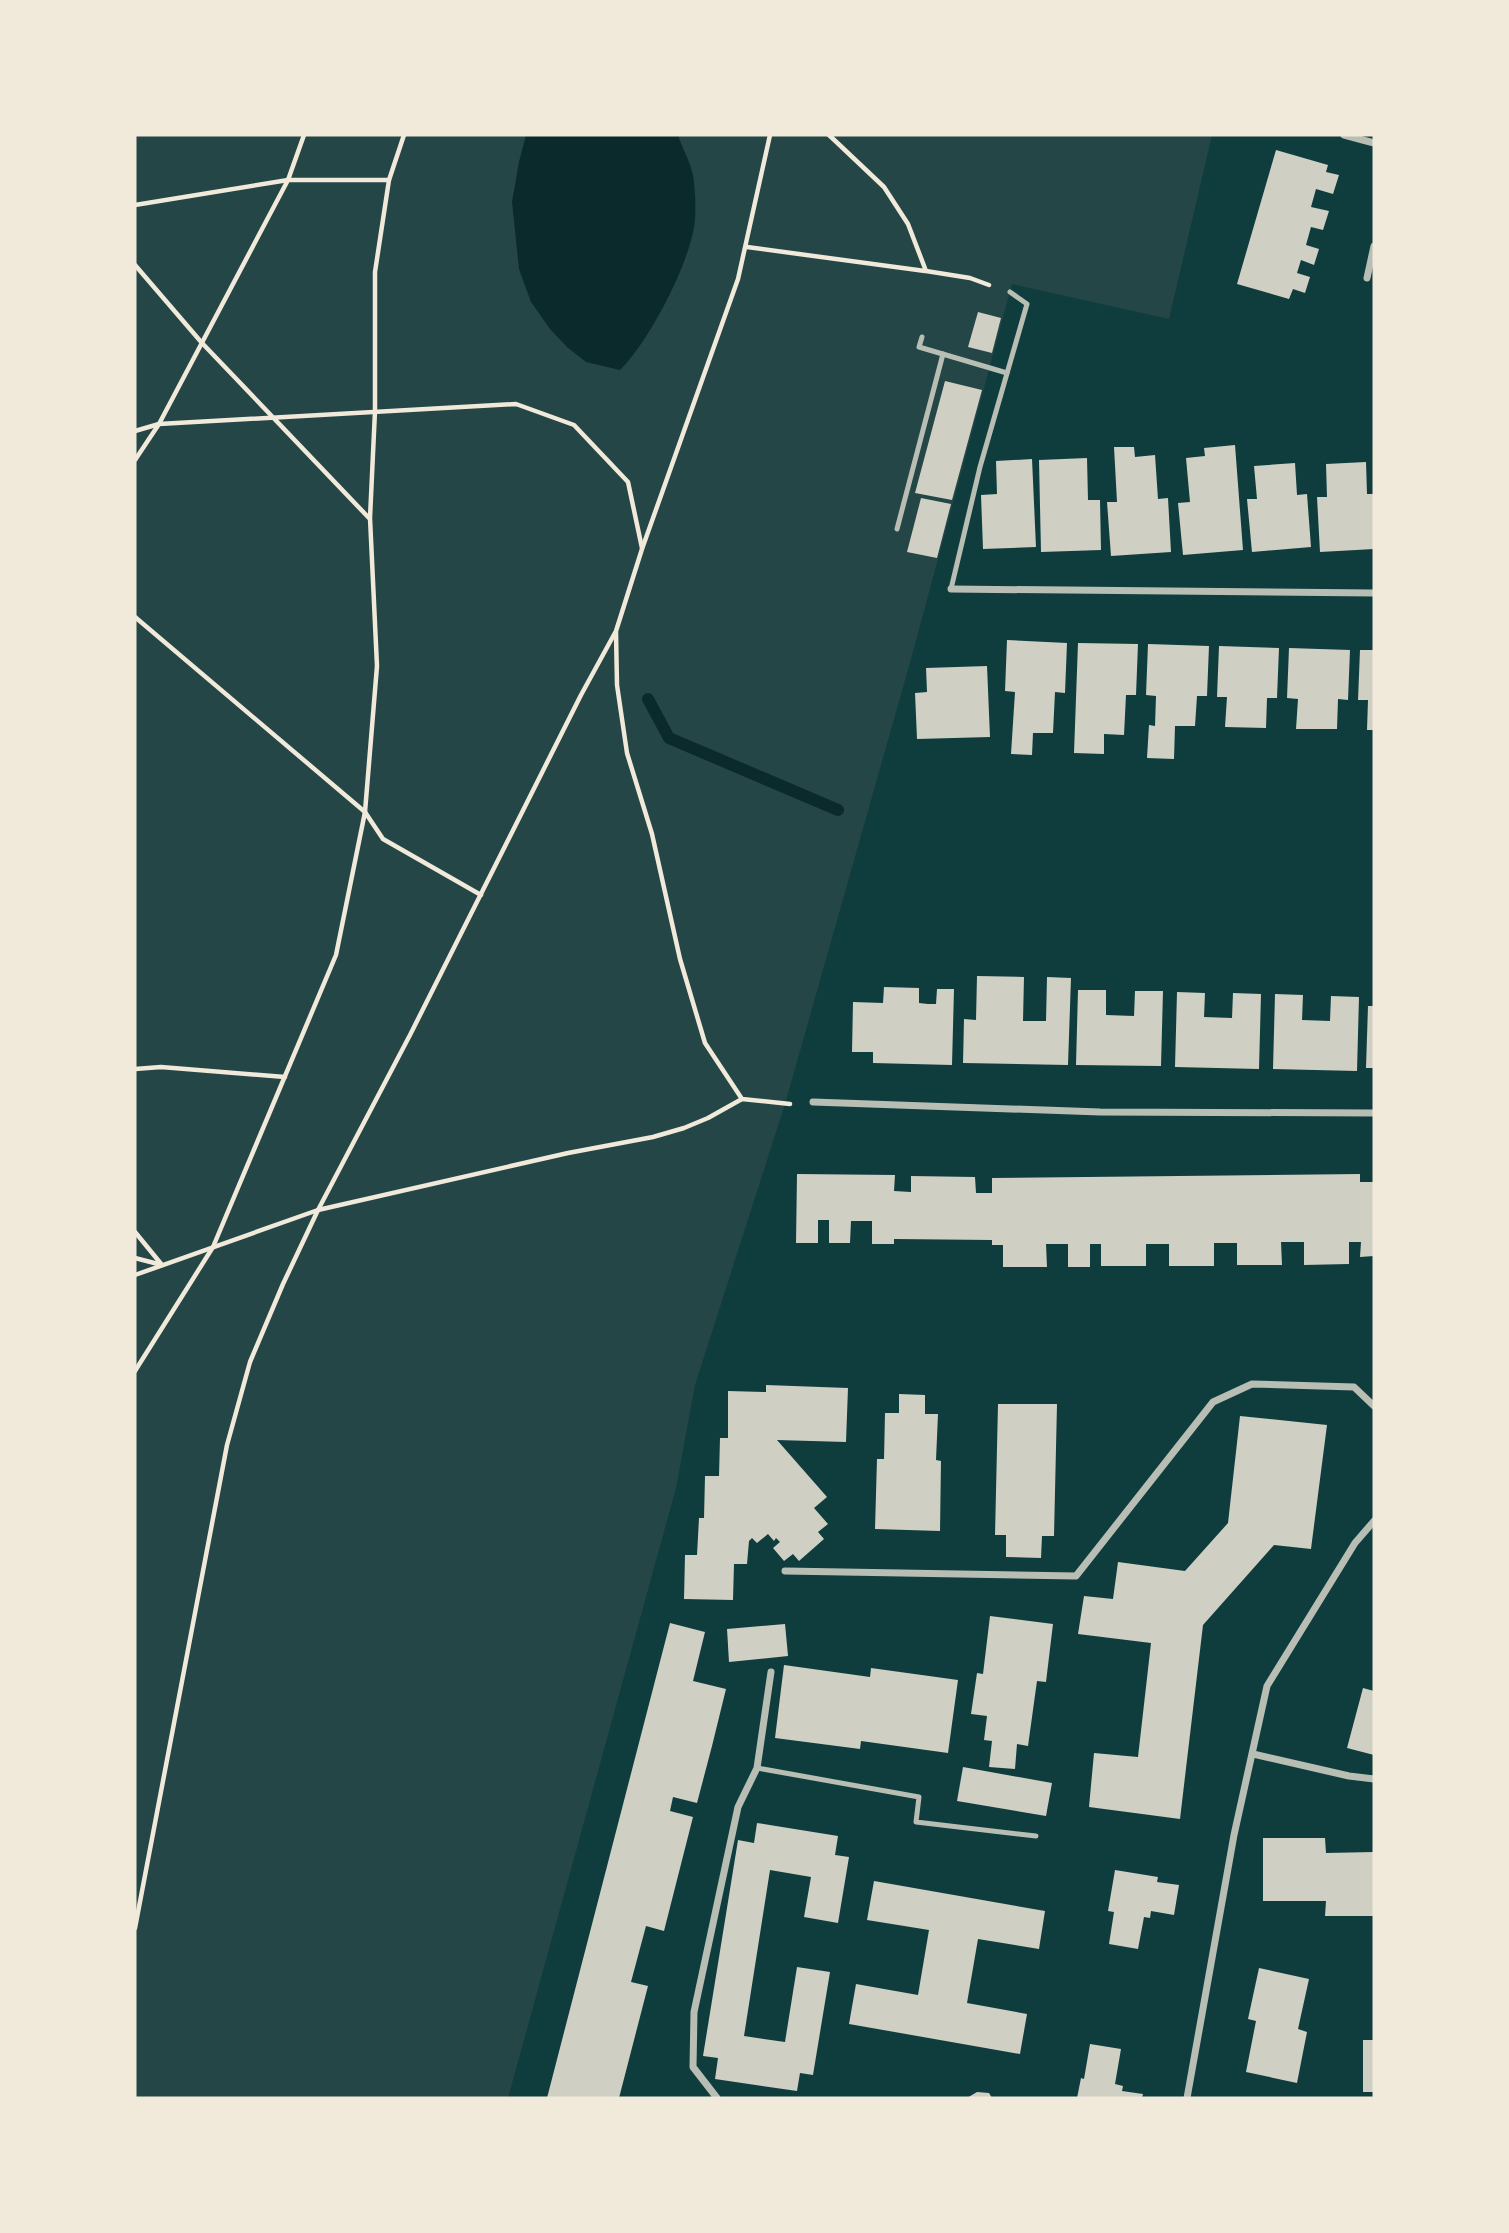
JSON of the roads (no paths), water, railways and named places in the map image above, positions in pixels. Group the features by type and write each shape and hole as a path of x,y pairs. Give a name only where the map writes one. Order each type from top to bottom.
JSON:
{"street":[{"path":"1344,135 1374,143"},
{"path":"1367,278 1374,246"},
{"path":"951,589 1374,593"},
{"path":"813,1102 1100,1112 1374,1114"},
{"path":"785,1571 1076,1576 1213,1402 1252,1384 1354,1387 1374,1406"},
{"path":"1187,2098 1234,1835 1268,1686 1355,1543 1374,1521"},
{"path":"717,2098 693,2067 694,2012 738,1807 757,1768 771,1672"},
{"path":"1253,1754 1349,1776 1374,1779"}],"lane":[{"path":"951,589 981,467 1027,304 1010,292"},
{"path":"922,337 919,347 1007,373"},
{"path":"897,529 943,354"},
{"path":"757,1768 919,1797 916,1822 1036,1836"}],"waterway":[{"path":"648,699 669,738 838,810"}]}
